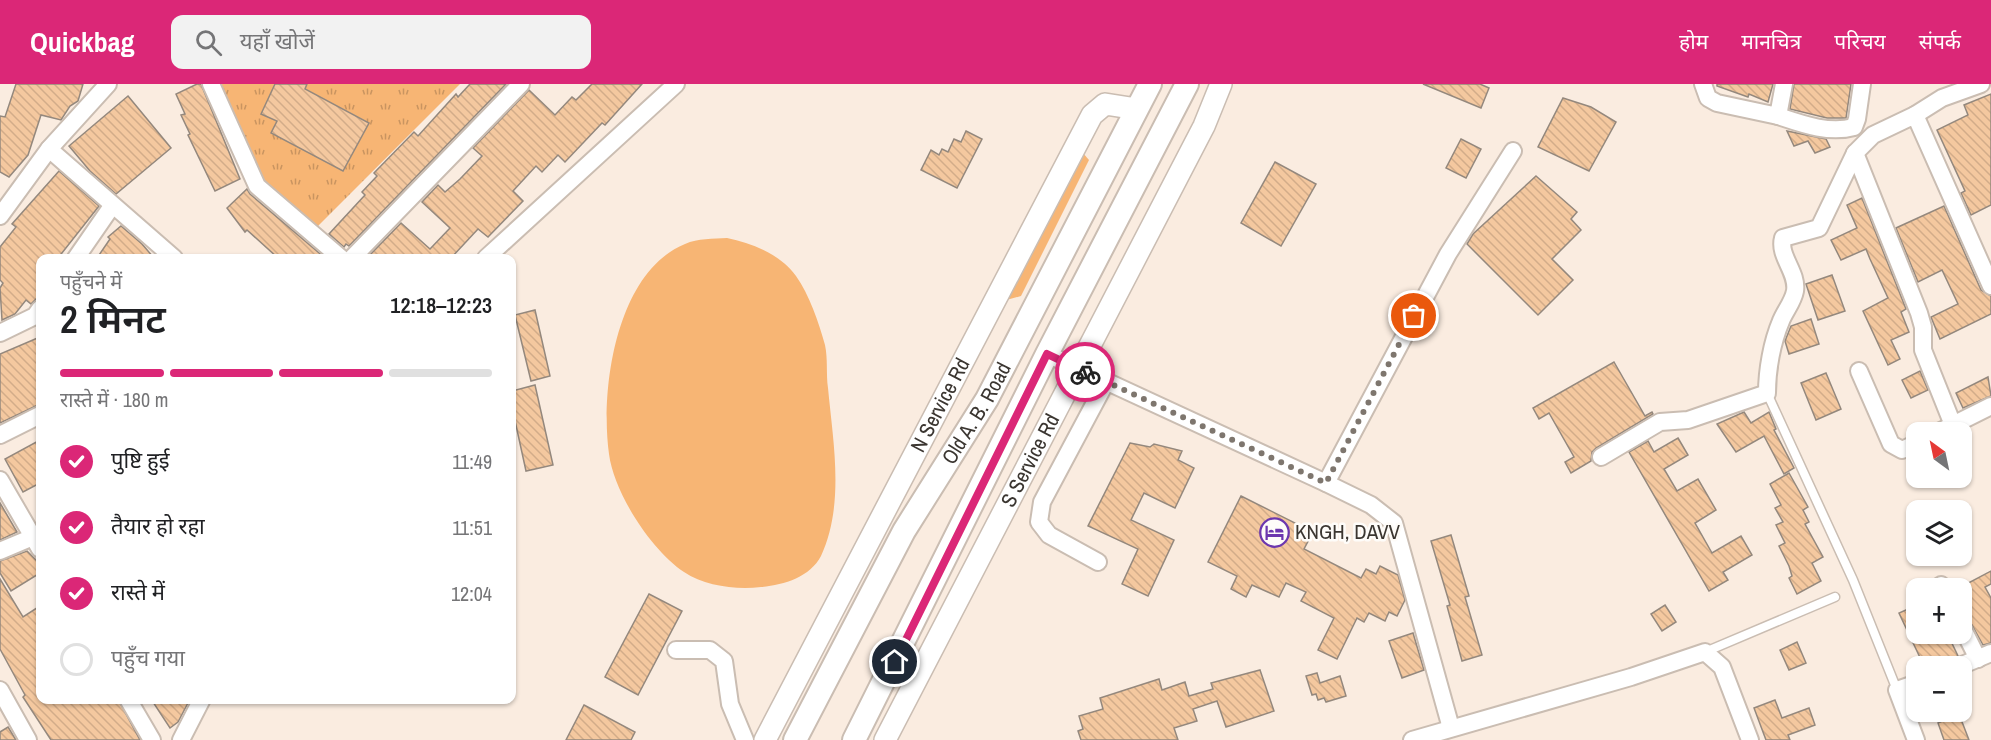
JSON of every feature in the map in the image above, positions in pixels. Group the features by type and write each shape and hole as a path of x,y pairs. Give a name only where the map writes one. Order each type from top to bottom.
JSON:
{"main road":[{"name":"Old A. B. Road","path":"795,740 904,531 987,399 1150,84"},
{"name":"Old A. B. Road","path":"854,740 1047,354 1187,84"}],"street":[{"path":"0,216 49,149 108,84"},
{"path":"211,84 257,186 336,254"},
{"path":"356,254 521,84"},
{"path":"490,254 676,84"},
{"name":"S Service Rd","path":"885,740 1204,126 1221,84"},
{"path":"1703,84 1708,98 1717,102 1778,116 1810,127 1845,130 1854,127 1857,119 1862,84"},
{"path":"1778,116 1784,84"},
{"path":"1600,457 1660,422 1688,420 1767,393 1767,379 1775,339 1794,293 1795,284 1781,245 1783,238 1819,228 1855,153 1873,135 1915,115 1942,98 1981,84"},
{"name":"N Service Rd","path":"765,740 1092,115 1105,104 1137,109"},
{"path":"1915,115 1991,286"},
{"path":"49,149 169,254"},
{"path":"1326,483 1448,254 1513,151"},
{"path":"1855,153 1919,313 1923,327 1923,350 1944,422"},
{"path":"79,254 112,206"},
{"path":"0,333 36,318"},
{"path":"1047,354 1326,483 1371,505 1394,523 1451,728"},
{"path":"1859,371 1891,444 1902,450 1906,448"},
{"path":"1098,562 1049,535 1039,522 1042,502 1106,382"},
{"path":"1960,422 1991,406"},
{"path":"0,435 36,417"},
{"path":"0,480 36,541"},
{"path":"0,551 36,543"},
{"path":"1972,640 1984,656"},
{"path":"676,650 710,650 724,661 730,704 745,740"},
{"path":"1412,740 1631,677 1705,652 1722,668 1750,740"},
{"path":"1906,687 1897,690 1916,740"},
{"path":"0,690 28,740"},
{"path":"131,704 152,740"},
{"path":"181,740 199,704"}],"lane":[{"path":"1767,393 1849,569 1897,690"},
{"path":"1705,652 1835,597"}],"green space":[{"path":"217,84 460,84 315,229 261,186"},
{"path":"1076,145 1089,160 1021,296 992,304"},
{"path":"727,238 774,255 789,268 805,291 825,345 835,473 833,515 828,536 821,556 803,575 787,582 761,587 741,588 711,584 692,577 672,562 647,535 626,503 612,469 609,454 607,398 618,336 628,306 643,280 662,258 690,242"}],"building":[{"path":"16,84 83,84 78,101 70,106 61,120 41,115 28,155 9,177 0,172 0,116 5,117"},
{"path":"201,84 240,179 215,191 188,135 190,134 181,115 185,114 176,94"},
{"path":"275,84 307,84 305,89 369,123 343,171 271,133 277,121 261,114"},
{"path":"470,84 506,84 349,246 346,244 344,247 329,234 365,195 362,192 377,176 374,173 414,132 418,136 456,94 458,97"},
{"path":"592,84 642,84 605,125 602,123 565,162 558,155 542,172 536,166 513,191 523,201 488,237 478,229 455,254 371,254 401,223 430,249 450,228 422,202 438,185 445,192 482,156 473,148 529,90 555,115 572,97 576,100"},
{"path":"1423,84 1480,84 1489,88 1481,108"},
{"path":"1717,84 1773,84 1768,102 1749,94 1748,97 1717,86"},
{"path":"1794,84 1851,84 1846,118 1827,118 1790,109"},
{"path":"1991,94 1991,205 1971,215 1961,193 1965,191 1937,130 1968,115 1964,105"},
{"path":"128,96 171,148 116,194 90,171 69,146"},
{"path":"1563,98 1591,107 1616,122 1589,171 1538,147"},
{"path":"966,131 982,139 957,188 921,170 931,150 939,155 942,149 948,152 954,139 961,142"},
{"path":"1787,131 1826,139 1830,147 1815,153 1808,141 1794,146"},
{"path":"1461,139 1481,149 1466,178 1446,168"},
{"path":"1275,162 1316,184 1281,246 1241,223"},
{"path":"59,171 99,206 61,254 36,254 36,299 31,304 26,300 15,314 2,320 0,288 3,283 0,280 0,247 16,227 12,224"},
{"path":"1536,176 1577,212 1571,219 1581,230 1552,259 1573,280 1538,315 1467,244 1473,234"},
{"path":"247,189 320,254 274,254 247,230 245,232 227,208"},
{"path":"1862,198 1906,309 1901,312 1909,332 1891,340 1900,359 1888,365 1863,311 1888,298 1866,249 1841,260 1831,240 1857,228 1847,205"},
{"path":"1944,206 1981,290 1991,296 1991,314 1940,339 1931,317 1958,304 1942,270 1918,282 1896,228"},
{"path":"121,226 151,254 100,254 110,239 108,237"},
{"path":"1832,275 1845,311 1818,320 1806,284"},
{"path":"535,310 550,376 531,381 516,315"},
{"path":"1811,319 1819,344 1789,354 1785,341 1791,326"},
{"path":"36,339 36,406 0,423 0,354"},
{"path":"1614,362 1645,416 1652,412 1653,414 1596,448 1592,452 1591,461 1571,473 1565,462 1574,457 1549,413 1539,419 1533,408"},
{"path":"1920,371 1928,390 1911,398 1902,380"},
{"path":"1826,373 1841,409 1816,420 1801,383"},
{"path":"1988,377 1991,396 1963,408 1956,393"},
{"path":"535,385 553,465 526,471 516,425 516,390"},
{"path":"1744,412 1751,423 1769,412 1776,429 1774,430 1794,468 1784,474 1764,436 1736,452 1717,424"},
{"path":"1678,438 1688,455 1664,469 1677,491 1698,479 1716,510 1695,523 1712,553 1741,536 1752,555 1723,572 1728,580 1709,591 1629,452 1648,441 1654,452"},
{"path":"36,442 36,485 23,492 5,459"},
{"path":"1130,443 1150,447 1154,444 1182,451 1178,460 1194,468 1175,508 1144,493 1131,520 1174,540 1148,596 1122,584 1138,549 1088,526"},
{"path":"1789,473 1808,507 1803,510 1809,522 1805,524 1823,557 1812,563 1821,581 1797,594 1789,578 1792,576 1789,566 1779,546 1785,543 1776,525 1783,522 1775,508 1781,505 1770,484"},
{"path":"1241,496 1313,532 1304,549 1361,578 1366,569 1376,574 1380,566 1398,575 1405,600 1397,616 1389,612 1385,621 1369,613 1364,622 1357,618 1337,659 1318,650 1334,618 1301,601 1306,592 1286,583 1279,597 1252,585 1246,597 1231,589 1237,576 1208,562"},
{"path":"0,503 17,532 0,540"},
{"path":"1451,535 1469,596 1465,597 1482,655 1462,661 1447,606 1450,605 1431,541"},
{"path":"27,551 36,560 36,575 11,591 0,573 0,561"},
{"path":"1991,571 1991,584 1985,587 1991,598 1991,643 1983,645 1972,625 1972,581"},
{"path":"0,579 23,617 36,609 36,704 121,704 140,740 51,740 23,697 25,695 0,649"},
{"path":"649,594 682,611 638,695 605,677"},
{"path":"1665,605 1676,622 1662,631 1651,614"},
{"path":"1906,610 1906,628 1899,613"},
{"path":"1413,633 1424,670 1402,678 1389,641"},
{"path":"1797,642 1806,663 1789,670 1780,650"},
{"path":"1914,644 1952,644 1958,656 1919,656"},
{"path":"1260,670 1274,711 1226,727 1217,701 1193,709 1197,721 1174,728 1178,740 1081,740 1078,731 1083,729 1079,716 1103,709 1100,698 1159,679 1162,690 1185,682 1189,696 1213,689 1211,683"},
{"path":"1317,673 1320,683 1340,676 1346,696 1326,702 1324,698 1318,700 1316,694 1312,695 1306,676"},
{"path":"1775,700 1782,718 1809,708 1815,725 1788,735 1790,740 1766,740 1754,708"},
{"path":"154,704 187,704 178,722 170,728"},
{"path":"584,705 635,732 631,740 566,740"},
{"path":"1962,722 1969,740 1944,740 1938,723"},
{"path":"8,727 16,740 0,740 0,732"}],"way so far":[{"path":"1085,372 1326,483 1414,316"}],"place":[{"name":"KNGH, DAVV","path":"1274,532"}],"route":[{"path":"895,662 1047,354 1085,372"}]}
